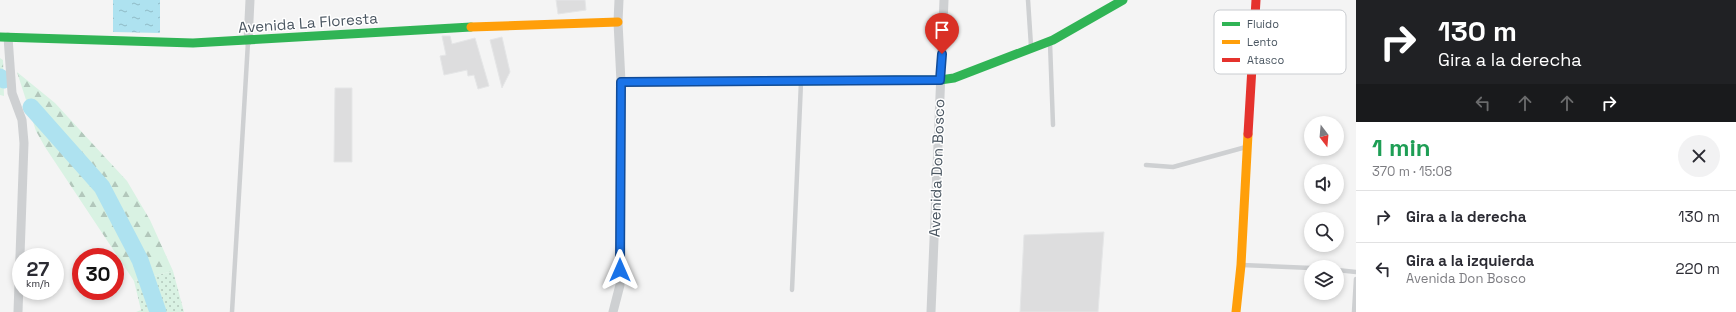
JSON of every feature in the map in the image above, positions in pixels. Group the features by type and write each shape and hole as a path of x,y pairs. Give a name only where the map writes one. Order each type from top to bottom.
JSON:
{"street":[{"path":"248,41 250,0"},
{"path":"613,312 620,285 621,82 618,22 619,0"},
{"name":"Avenida Don Bosco","path":"931,312 944,0"},
{"path":"621,82 940,80 954,78 1050,41 1123,0"},
{"path":"1255,10 1256,0"},
{"name":"Avenida La Floresta","path":"4,37 193,44 417,29 618,22"},
{"path":"4,37 12,93 22,120 24,143 18,312"},
{"path":"1236,312 1241,265 1251,74"}],"lane":[{"path":"1028,0 1031,48"},
{"path":"232,312 248,41"},
{"path":"1050,41 1053,125"},
{"path":"792,290 802,81"},
{"path":"1146,165 1173,167 1246,147"},
{"path":"1241,265 1304,268"},
{"path":"1344,271 1356,272"},
{"path":"1354,312 1356,279"}],"green space":[{"path":"0,58 3,60 4,96 0,95"},
{"path":"17,72 55,103 127,181 150,220 173,271 134,281 124,266 124,248 112,248 36,131"},
{"path":"173,271 184,312 136,312 141,310 134,281"}],"water":[{"path":"113,0 160,0 160,33 113,32"}],"building":[{"path":"556,0 585,0 586,10 558,14"},
{"path":"442,36 450,36 452,44 475,38 489,86 478,89 474,75 468,76 467,70 444,75 440,56 446,55"},
{"path":"502,37 510,72 502,88 490,40"},
{"path":"335,88 352,88 352,162 334,162"},
{"path":"1104,232 1098,312 1020,312 1024,235"}],"waterway":[{"path":"0,77 4,80"},
{"path":"31,107 102,187 140,260 158,312"}],"traffic: fast":[{"path":"753,81 940,80 954,78 1053,40 1123,0"},
{"path":"0,37 193,43 471,27"}],"traffic: slow":[{"path":"471,27 618,22"},
{"path":"621,82 753,81"},
{"path":"1236,312 1241,265 1248,134"}],"traffic: jam":[{"path":"1255,10 1256,0"},
{"path":"1248,134 1252,74"}],"route":[{"path":"620,270 621,82 940,80 942,54"}]}
